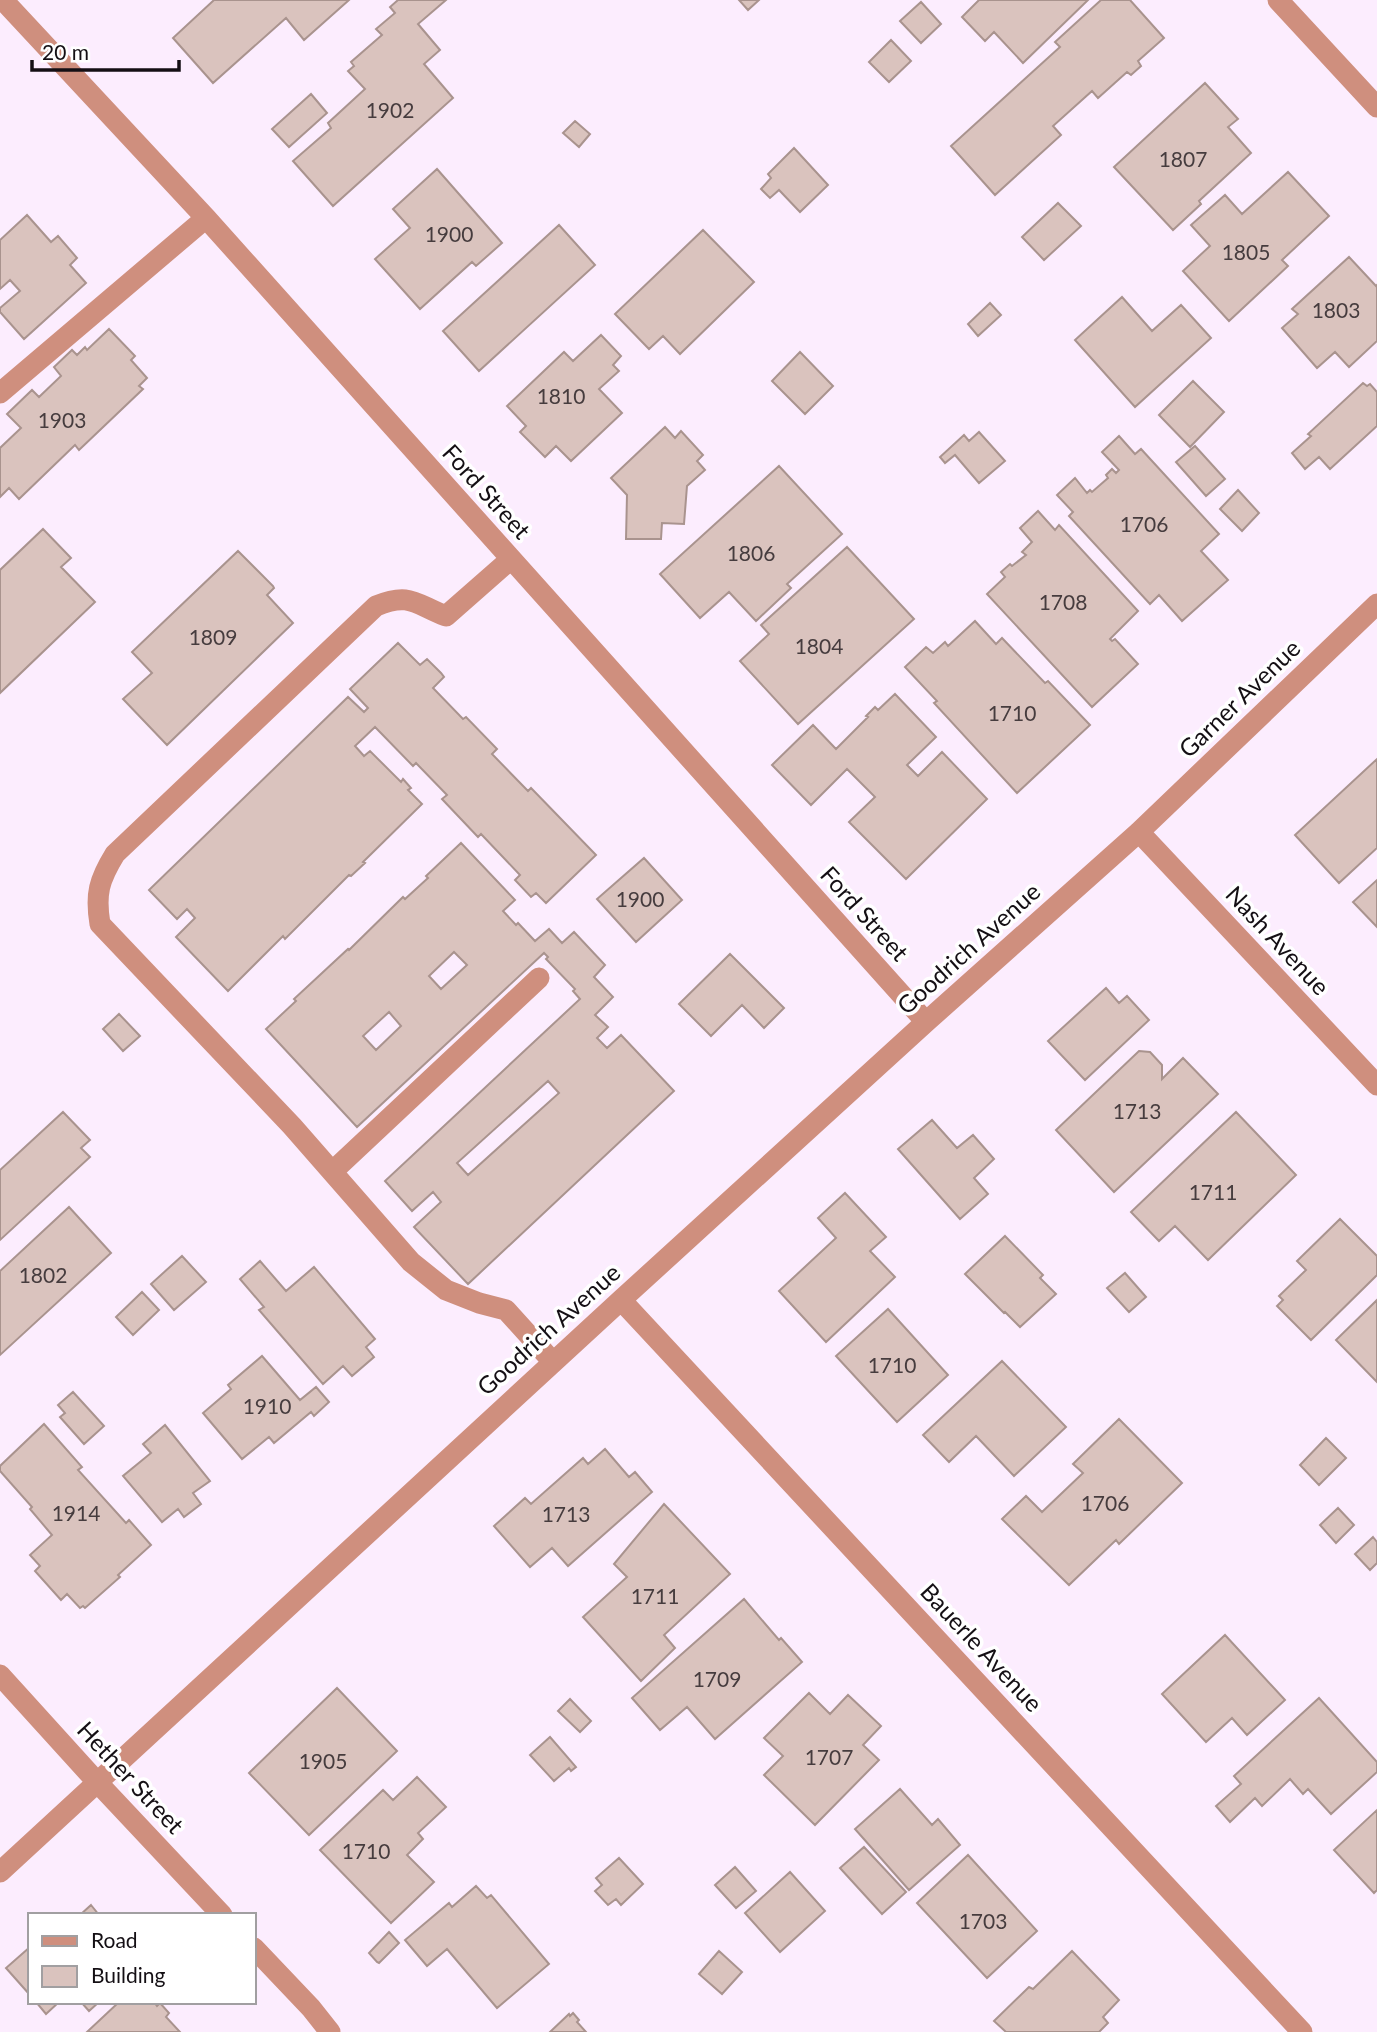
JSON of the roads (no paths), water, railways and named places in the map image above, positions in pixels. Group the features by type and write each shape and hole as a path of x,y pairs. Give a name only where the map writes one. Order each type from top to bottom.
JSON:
{"street":[{"name":"Ford Street","path":"3,0 206,218 926,1022"},
{"path":"1278,0 1377,107"},
{"path":"0,393 206,218"},
{"path":"511,559 446,617 411,599 392,599 376,606 116,853 103,873 97,898 100,924 333,1171 411,1262 446,1290 506,1310 554,1362"},
{"name":"Garner Avenue","path":"1139,832 1377,604"},
{"name":"Goodrich Avenue","path":"0,1872 621,1300 1139,832"},
{"name":"Nash Avenue","path":"1139,832 1377,1085"},
{"path":"333,1171 539,978"},
{"name":"Bauerle Avenue","path":"621,1300 1302,2032"},
{"name":"Hether Street","path":"0,1675 220,1913"},
{"path":"256,1950 330,2032"}]}
